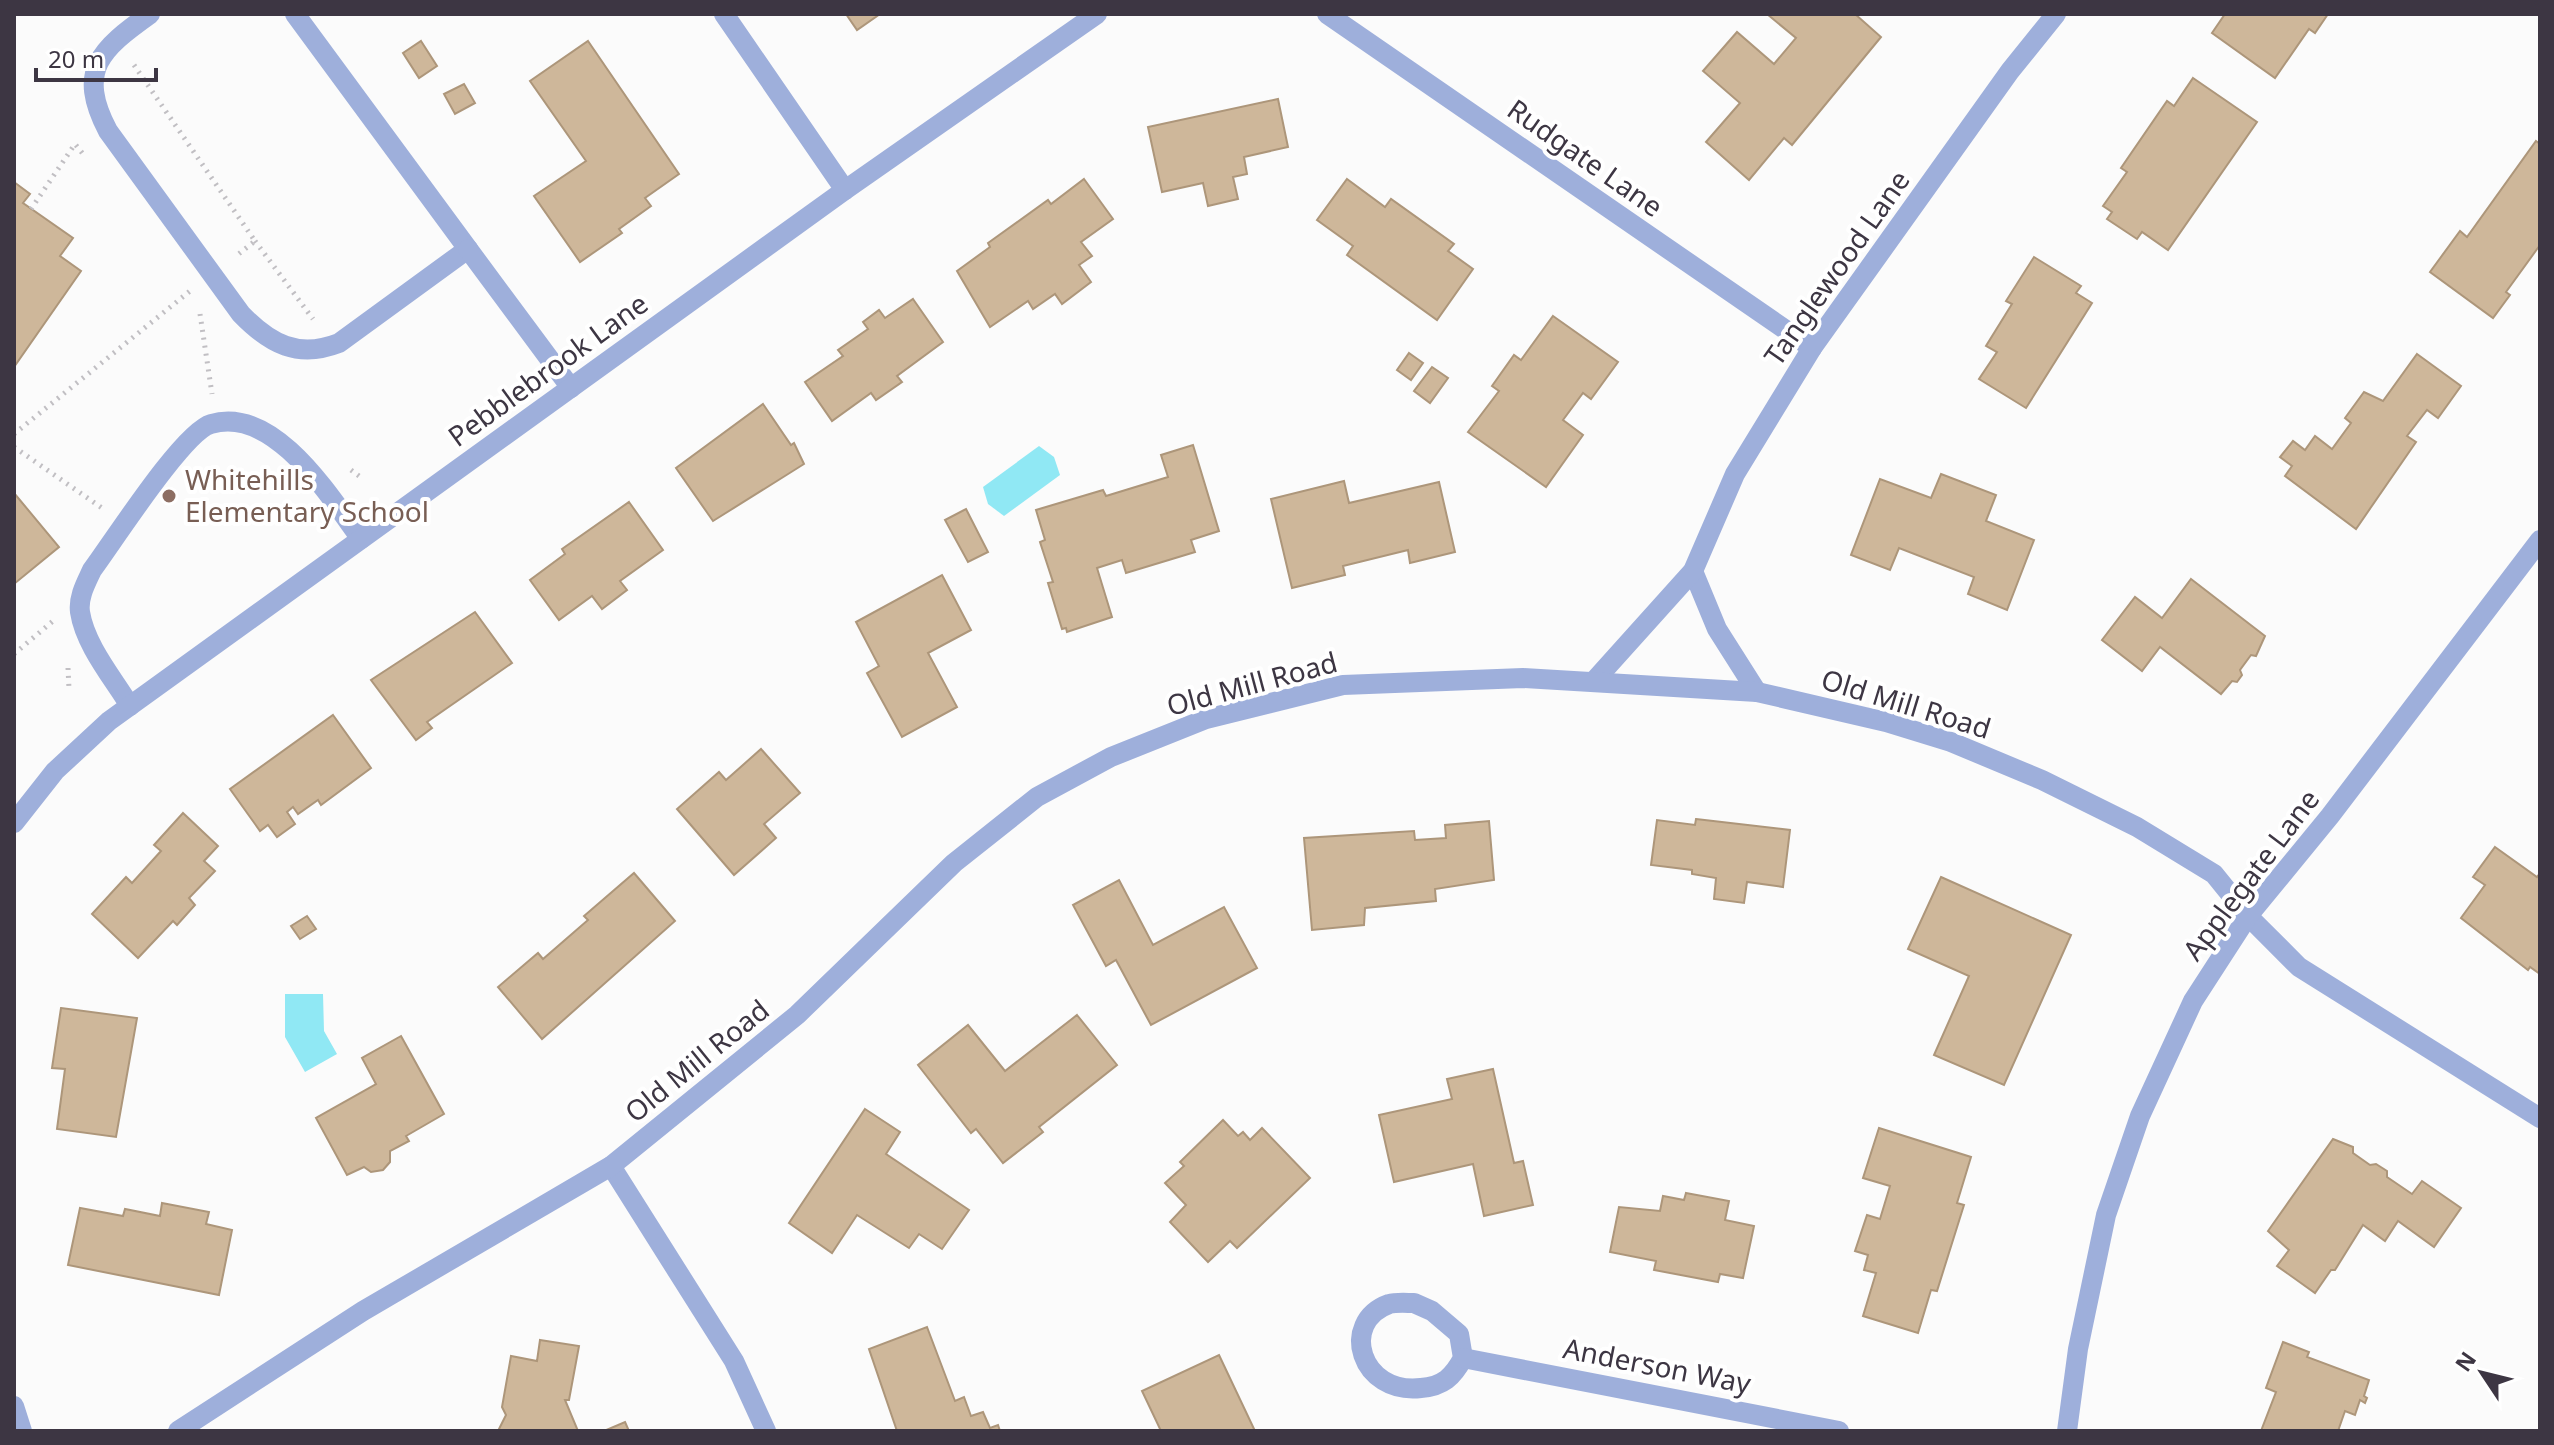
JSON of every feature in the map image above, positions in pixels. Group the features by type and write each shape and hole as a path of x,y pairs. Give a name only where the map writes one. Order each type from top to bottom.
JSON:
{"street":[{"path":"150,14 103,53 92,77 94,105 108,131 212,274 263,338 319,351 339,343 468,249"},
{"path":"295,14 571,388"},
{"path":"724,14 845,190"},
{"name":"Pebblebrook Lane","path":"14,823 55,771 130,706 845,190 1097,14"},
{"name":"Rudgate Lane","path":"1327,14 1812,348"},
{"name":"Tanglewood Lane","path":"1595,680 1693,571 1735,474 1812,348 2010,71 2056,14"},
{"path":"130,706 90,641 80,611 82,591 92,570 186,442 209,424 232,422 257,427 279,441 318,481 361,539"},
{"name":"Applegate Lane","path":"2067,1431 2078,1349 2106,1215 2140,1116 2193,1001 2248,916 2330,816 2540,540"},
{"path":"1693,571 1717,629 1757,692"},
{"name":"Old Mill Road","path":"178,1431 363,1311 611,1166 797,1015 954,863 1037,797 1111,757 1206,719 1343,685 1523,678 1757,692 1886,722 1951,742 2042,780 2137,827 2214,874 2248,916 2299,967 2540,1118"},
{"path":"611,1166 734,1361 766,1431"},
{"path":"1414,1303 1432,1311 1459,1334 1463,1358 1447,1381 1434,1387 1408,1390 1379,1380 1369,1370 1361,1343 1366,1326 1377,1313 1390,1304 1414,1303"},
{"name":"Anderson Way","path":"1463,1358 1839,1431"},
{"path":"14,1406 22,1431"}],"path":[{"path":"130,60 313,319"},
{"path":"31,209 75,144 85,156"},
{"path":"14,434 255,241"},
{"path":"177,281 202,317 216,424"},
{"path":"14,447 125,525"},
{"path":"14,654 57,618"}],"water":[{"path":"1039,446 1054,457 1060,475 1004,516 988,504 983,487"},
{"path":"285,994 323,994 324,1031 337,1054 305,1072 285,1037"}],"building":[{"path":"846,14 880,14 857,30"},
{"path":"1767,14 1855,14 1881,37 1792,145 1784,138 1749,180 1706,142 1740,103 1703,71 1737,32 1774,64 1796,38"},
{"path":"2225,14 2328,14 2315,33 2309,29 2275,78 2212,33"},
{"path":"421,41 437,66 419,78 403,53"},
{"path":"588,41 679,174 645,198 651,206 619,229 622,233 580,262 534,196 586,161 530,81"},
{"path":"2193,78 2257,122 2168,250 2142,232 2137,239 2107,219 2112,212 2103,206 2127,172 2121,168 2167,101 2174,106"},
{"path":"464,84 475,103 455,114 444,94"},
{"path":"1278,99 1288,147 1244,157 1247,174 1233,177 1238,199 1208,206 1203,183 1162,192 1148,127"},
{"path":"2536,141 2540,144 2540,245 2506,292 2510,295 2493,318 2430,272 2460,231 2467,237"},
{"path":"1084,179 1113,219 1081,242 1092,256 1079,265 1091,282 1062,304 1055,294 1033,309 1028,301 990,327 957,271 990,247 988,243 1048,200 1051,204"},
{"path":"1347,179 1385,207 1391,199 1454,244 1448,251 1473,269 1437,320 1347,255 1353,246 1317,220"},
{"path":"14,182 30,194 23,203 73,238 60,256 81,271 14,367"},
{"path":"2034,257 2081,286 2076,293 2092,303 2026,408 1979,379 1997,352 1986,346 2012,304 2006,301"},
{"path":"913,299 943,342 897,376 902,382 876,400 871,393 832,421 805,382 843,356 838,350 868,329 863,322 879,310 885,318"},
{"path":"1553,316 1618,362 1591,399 1583,393 1563,420 1583,435 1546,487 1468,432 1499,391 1492,386 1514,355 1521,360"},
{"path":"1409,353 1423,363 1411,380 1397,370"},
{"path":"2417,354 2461,386 2438,418 2427,410 2407,436 2416,442 2356,529 2285,476 2292,466 2280,457 2293,441 2305,450 2315,436 2332,449 2351,423 2345,418 2364,392 2383,401"},
{"path":"1432,367 1448,378 1430,403 1414,391"},
{"path":"763,404 791,445 794,443 804,464 713,521 676,468"},
{"path":"1193,445 1219,531 1191,540 1195,552 1126,573 1122,560 1097,568 1112,617 1067,632 1066,628 1062,629 1048,583 1053,582 1040,542 1045,540 1036,510 1103,490 1106,496 1168,477 1161,455"},
{"path":"1941,474 1996,495 1986,521 2034,540 2007,610 1968,594 1974,577 1899,548 1890,570 1851,555 1880,479 1931,498"},
{"path":"1344,481 1349,503 1439,482 1455,552 1410,563 1408,550 1343,566 1345,575 1292,588 1271,499"},
{"path":"14,493 59,547 14,584"},
{"path":"629,502 663,550 620,581 627,590 602,609 592,596 559,620 530,580 565,554 562,549"},
{"path":"966,509 988,552 968,562 945,520"},
{"path":"942,575 971,630 928,653 957,707 902,737 867,673 879,666 856,622"},
{"path":"2191,579 2265,636 2256,656 2251,655 2240,670 2242,675 2237,682 2232,681 2221,694 2160,647 2142,671 2102,640 2135,597 2162,618"},
{"path":"475,612 512,663 427,722 432,728 416,740 371,680"},
{"path":"333,715 371,768 321,805 318,800 298,814 293,807 287,812 295,824 277,837 268,825 260,831 230,789"},
{"path":"761,749 800,793 764,824 776,838 734,875 677,809 719,772 726,780"},
{"path":"183,813 218,846 204,861 215,871 189,898 195,905 177,925 173,921 138,958 92,914 126,877 132,883 161,851 154,845"},
{"path":"1696,819 1790,830 1783,887 1747,882 1744,903 1714,899 1716,878 1692,874 1692,870 1651,865 1657,820 1695,825"},
{"path":"1489,821 1494,880 1435,889 1436,901 1365,908 1364,925 1312,930 1304,838 1414,831 1415,840 1446,838 1445,825"},
{"path":"2495,847 2537,877 2540,873 2540,974 2530,967 2528,970 2461,918 2485,885 2473,877"},
{"path":"634,873 675,921 542,1039 498,987 538,953 543,959 588,920 584,916"},
{"path":"1941,877 2071,935 2004,1085 1934,1055 1969,976 1908,949"},
{"path":"1119,880 1153,945 1224,907 1257,968 1151,1025 1116,960 1106,966 1073,905"},
{"path":"307,916 316,929 300,939 291,926"},
{"path":"61,1008 137,1018 116,1137 57,1129 65,1069 52,1068"},
{"path":"1077,1015 1117,1065 1039,1127 1043,1132 1003,1163 976,1129 971,1133 918,1065 968,1025 1005,1071"},
{"path":"401,1036 444,1114 406,1136 409,1141 390,1151 390,1162 383,1170 371,1172 364,1167 347,1175 316,1118 376,1084 362,1058"},
{"path":"1493,1069 1514,1163 1523,1161 1533,1205 1484,1216 1473,1164 1394,1182 1379,1115 1452,1099 1447,1079"},
{"path":"865,1109 900,1132 886,1154 969,1210 942,1249 919,1234 909,1248 857,1215 832,1253 789,1223"},
{"path":"1223,1120 1238,1136 1243,1132 1250,1140 1262,1128 1310,1178 1237,1248 1230,1241 1208,1262 1170,1222 1186,1205 1165,1183 1184,1166 1180,1162"},
{"path":"1879,1128 1971,1157 1957,1203 1964,1205 1937,1291 1931,1290 1918,1333 1863,1316 1876,1273 1864,1270 1868,1255 1855,1251 1867,1215 1880,1219 1890,1186 1863,1178"},
{"path":"2333,1139 2353,1147 2353,1153 2370,1165 2376,1164 2387,1171 2387,1177 2412,1194 2422,1181 2461,1208 2434,1247 2398,1221 2385,1241 2363,1225 2335,1270 2331,1270 2315,1293 2277,1266 2289,1250 2268,1231"},
{"path":"1686,1193 1729,1201 1725,1220 1754,1226 1743,1278 1720,1274 1718,1282 1654,1270 1656,1261 1610,1252 1619,1207 1660,1211 1663,1196 1684,1200"},
{"path":"162,1203 209,1212 206,1224 232,1230 219,1295 68,1265 80,1208 123,1216 125,1209 160,1216"},
{"path":"927,1327 955,1401 964,1397 971,1416 983,1412 990,1428 998,1425 1000,1431 897,1431 869,1349"},
{"path":"540,1340 579,1346 569,1400 565,1400 578,1431 498,1431 506,1415 502,1407 511,1356 537,1361"},
{"path":"2283,1342 2309,1352 2307,1357 2369,1380 2365,1403 2360,1400 2355,1415 2345,1411 2338,1431 2261,1431 2276,1392 2266,1388"},
{"path":"1219,1355 1255,1431 1161,1431 1142,1391"},
{"path":"625,1422 629,1431 604,1431"}],"place":[{"name":"Whitehills Elementary School","path":"169,496"}]}
